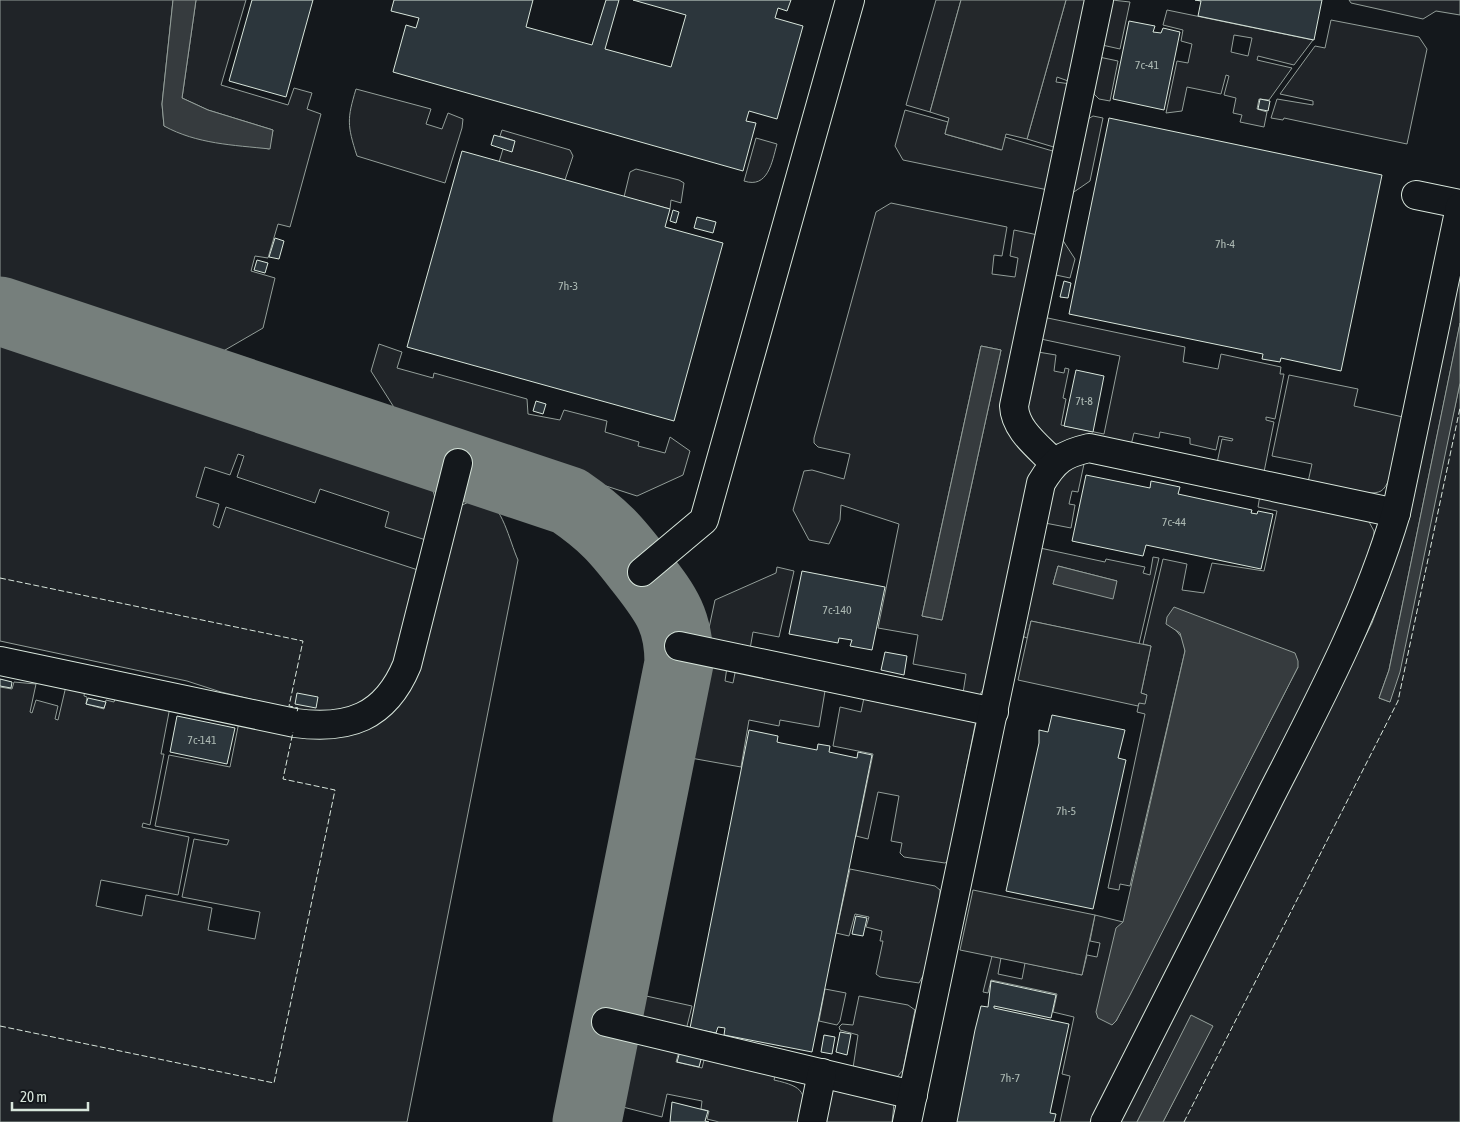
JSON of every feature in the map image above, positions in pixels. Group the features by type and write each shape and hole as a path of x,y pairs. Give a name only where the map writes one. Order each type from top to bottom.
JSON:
{"street":[{"path":"642,572 704,520 850,0"},
{"path":"1054,463 1019,426 1014,417 1014,406 1099,0"},
{"path":"1105,1122 1359,619 1382,560 1396,512 1460,206 1416,195"},
{"path":"907,1122 1041,483 1054,463 1070,453 1089,448 1396,512"},
{"path":"0,661 295,723 337,726 366,716 391,695 400,682 407,665 458,463"},
{"path":"679,646 994,712"},
{"path":"606,1022 913,1095"},
{"path":"812,1122 822,1073"}],"shaded area":[{"path":"0,0 173,0 162,104 164,126 269,149 273,130 208,110 182,98 196,0 246,0 221,85 288,105 294,88 312,93 307,109 321,114 290,227 278,224 268,258 255,256 251,271 275,278 263,328 213,357 0,287"},
{"path":"173,0 196,0 182,98 208,110 273,130 270,149 202,140 189,137 164,126 162,104"},
{"path":"936,0 961,0 930,112 906,105"},
{"path":"961,0 1066,0 1027,139 1006,134 1002,150 945,134 949,118 930,112"},
{"path":"1066,0 1088,0 1071,82 1057,77 1056,82 1071,84 1057,148 1027,139"},
{"path":"1112,0 1130,2 1120,49 1102,45"},
{"path":"1349,0 1460,0 1460,15 1436,11 1423,19 1351,3"},
{"path":"1167,10 1313,40 1294,65 1258,56 1257,60 1292,68 1269,100 1259,99 1257,109 1267,112 1264,127 1240,122 1242,115 1233,113 1236,98 1224,95 1229,76 1226,75 1221,94 1187,87 1182,111 1166,113 1177,61 1188,63 1192,44 1181,41 1183,30 1163,25","holes":["1234,35 1252,38 1248,56 1231,52"]},
{"path":"1331,20 1419,37 1427,49 1407,144 1284,118 1283,120 1271,118 1277,99 1313,105 1313,101 1280,94 1315,46 1325,48"},
{"path":"1099,57 1118,61 1110,101 1099,99 1094,94"},
{"path":"356,89 431,109 426,124 442,129 448,113 463,119 445,183 357,156 349,122"},
{"path":"905,110 948,122 945,134 1001,150 1005,137 1056,152 1048,190 903,160 895,146"},
{"path":"1093,116 1103,118 1090,181 1071,194 1088,119"},
{"path":"502,130 570,150 573,156 565,180 499,162 503,149 515,141 500,136"},
{"path":"756,138 777,144 771,166 764,178 759,181 744,181"},
{"path":"636,169 684,183 681,203 671,200 670,209 624,197 630,172"},
{"path":"891,203 1007,227 1002,256 994,255 992,274 1015,277 1018,258 1010,256 1014,230 1038,235 1003,411 1035,459 1036,469 986,685 979,696 963,693 966,674 913,664 918,635 878,628 899,524 841,505 840,520 829,544 809,540 793,510 804,471 812,470 844,479 850,454 818,447 814,443 814,438 876,212","holes":["981,346 1001,350 942,620 922,616"]},
{"path":"1062,239 1075,259 1070,278 1051,274"},
{"path":"1460,269 1460,324 1389,670 1379,698 1390,702 1460,383 1460,1122 1163,1122 1212,1026 1191,1016 1137,1122 1119,1122 1372,623 1394,563 1414,495"},
{"path":"1043,317 1185,347 1183,362 1218,369 1221,354 1281,367 1280,374 1284,374 1275,419 1266,417 1266,420 1274,422 1264,472 1217,463 1222,439 1232,441 1233,439 1219,436 1216,450 1190,444 1190,438 1160,432 1159,438 1134,433 1131,445 1052,444 1028,420 1025,409 1038,352 1056,355 1054,371 1064,373 1065,368 1069,369 1063,398 1066,399 1061,425 1104,434 1120,356 1041,339"},
{"path":"1460,323 1460,383 1400,672 1390,702 1379,698 1389,670"},
{"path":"0,335 417,471 426,479 434,495 435,503 429,541 385,527 389,512 320,489 315,503 237,477 244,456 238,454 230,475 205,467 196,497 219,504 213,525 219,528 226,507 421,571 397,662 372,699 335,713 296,710 221,692 187,681 0,641"},
{"path":"379,344 402,352 397,368 433,378 434,373 527,399 528,414 560,420 564,410 607,421 605,432 639,442 638,446 665,453 670,437 690,451 683,475 637,496 402,420 371,371"},
{"path":"981,346 1001,350 942,620 922,616"},
{"path":"1289,375 1358,389 1354,406 1403,417 1393,468 1386,486 1381,491 1375,493 1357,492 1308,482 1312,464 1272,456"},
{"path":"1080,464 1084,464 1078,492 1072,491 1069,504 1075,505 1071,528 1045,523 1058,481 1064,474"},
{"path":"1260,495 1368,520 1374,531 1374,536 1347,615 1090,1122 1060,1122 1070,1076 1062,1074 1074,1017 1053,1012 1057,994 991,980 988,993 983,992 992,956 1001,958 998,974 1022,979 1025,963 1082,975 1087,955 1097,957 1100,943 1090,941 1095,915 1123,922 1120,926 1116,1021 1298,667 1174,628 1183,639 1185,651 1130,886 1120,884 1119,890 1108,888 1145,714 1137,712 1139,703 1147,695 1141,693 1151,646 1143,644 1163,559 1187,564 1182,590 1204,593 1212,563 1264,571 1277,511 1258,507"},
{"path":"482,496 495,507 500,515 518,560 407,1122 0,1122 0,687 12,689 14,682 36,684 30,712 32,713 36,700 58,706 55,719 58,720 66,686 85,689 86,704 104,709 106,700 114,702 116,696 170,707 161,754 164,754 150,825 143,823 142,827 189,837 178,895 101,880 96,906 142,916 146,895 212,908 208,930 255,939 260,912 182,897 194,839 227,845 229,840 155,826 169,755 230,767 239,722 305,736 322,737 354,733 370,727 460,506"},
{"path":"1040,548 1105,562 1106,559 1145,567 1143,573 1150,575 1153,557 1159,558 1139,644 1031,621 1027,638 1022,636","holes":["1058,566 1117,581 1053,584"]},
{"path":"1058,566 1117,581 1113,599 1053,584"},
{"path":"777,567 794,571 779,637 753,632 750,649 706,642 715,600 776,573"},
{"path":"1174,607 1295,653 1298,667 1130,995 1112,1025 1098,1018 1096,1012 1116,928 1123,922 1185,651 1180,633 1166,624 1167,617"},
{"path":"1031,621 1151,646 1141,693 1147,695 1145,704 1139,703 1138,706 1018,680"},
{"path":"702,662 727,667 725,681 733,683 736,668 826,685 819,727 780,720 779,726 749,720 741,767 685,757"},
{"path":"865,693 976,720 948,861 945,863 904,857 900,853 902,843 891,841 899,796 878,792 868,839 856,836 873,754 833,746 840,707 861,712"},
{"path":"850,869 935,886 940,890 924,974 919,983 880,977 876,974 883,941 880,941 882,931 866,927 869,917 855,914 849,936 836,933"},
{"path":"973,890 1095,915 1082,975 960,950"},
{"path":"825,989 846,993 840,1021 837,1025 819,1021"},
{"path":"637,994 692,1006 686,1030 632,1018"},
{"path":"859,996 908,1005 915,1010 903,1070 897,1077 853,1068 858,1035 840,1030 839,1027 842,1024 853,1025"},
{"path":"1191,1015 1213,1026 1163,1122 1137,1122"},
{"path":"628,1037 680,1048 676,1062 702,1068 705,1056 776,1072 774,1080 792,1085 801,1092 804,1104 803,1122 719,1122 707,1119 709,1111 701,1109 702,1101 667,1094 662,1117 615,1105"},
{"path":"832,1089 894,1104 892,1122 819,1122"}],"building":[{"path":"252,0 313,0 286,97 229,81"},
{"path":"394,0 533,0 526,27 592,45 606,0 619,0 605,49 671,67 686,15 633,0 791,0 787,11 778,8 775,18 803,26 777,119 749,111 746,121 756,123 743,171 393,72 406,25 416,28 419,18 391,11"},
{"path":"1195,0 1322,0 1314,40 1198,16 1201,1"},
{"path":"1129,21 1155,26 1153,32 1161,33 1163,28 1180,32 1164,110 1113,99"},
{"path":"1260,99 1270,101 1268,111 1258,109"},
{"path":"1109,118 1382,175 1341,371 1281,358 1280,362 1262,359 1263,354 1069,314"},
{"path":"494,135 515,141 512,152 491,145"},
{"path":"462,151 670,209 665,227 723,243 674,421 407,347"},
{"path":"673,210 679,212 676,223 670,221"},
{"path":"697,217 716,222 713,233 694,228"},
{"path":"275,238 284,241 279,259 269,257"},
{"path":"257,260 268,263 265,273 254,270"},
{"path":"1064,281 1071,283 1068,298 1060,297"},
{"path":"1076,370 1104,376 1093,432 1064,426"},
{"path":"536,401 546,404 543,414 533,411"},
{"path":"1086,475 1150,488 1151,481 1180,487 1178,494 1252,510 1251,513 1257,514 1258,511 1273,514 1261,569 1146,545 1143,556 1072,541"},
{"path":"802,571 885,587 872,650 850,646 852,640 839,638 838,643 789,634"},
{"path":"885,652 907,656 904,675 881,670"},
{"path":"0,679 12,682 11,688 0,686"},
{"path":"297,693 318,697 316,708 295,704"},
{"path":"88,698 106,702 104,708 86,704"},
{"path":"1052,715 1125,730 1118,758 1126,760 1093,909 1006,891 1039,743 1039,730 1048,732"},
{"path":"177,716 235,728 227,764 170,752"},
{"path":"749,730 778,736 777,742 781,743 817,750 818,744 830,746 829,752 857,758 858,752 872,755 812,1052 724,1035 725,1028 718,1027 716,1033 690,1028"},
{"path":"856,916 867,918 863,936 852,934"},
{"path":"991,981 1056,995 1051,1018 994,1006 994,1008 1069,1024 1050,1113 1056,1114 1054,1122 957,1122 975,1030 981,1006 988,1007"},
{"path":"840,1032 851,1034 847,1055 836,1052"},
{"path":"824,1035 835,1037 832,1054 821,1052"},
{"path":"680,1051 702,1056 699,1067 677,1062"},
{"path":"672,1102 708,1111 705,1121 709,1122 670,1122"}],"taxiway":[{"path":"0,311 569,501 592,518 609,534 625,551 658,595 674,625 677,636 679,663 587,1122"}],"fence":[{"path":"1184,1122 1398,701 1460,408"},
{"path":"0,578 303,641 289,706 298,708 297,712"},
{"path":"0,1026 274,1083 335,790 283,779 293,732"}]}
